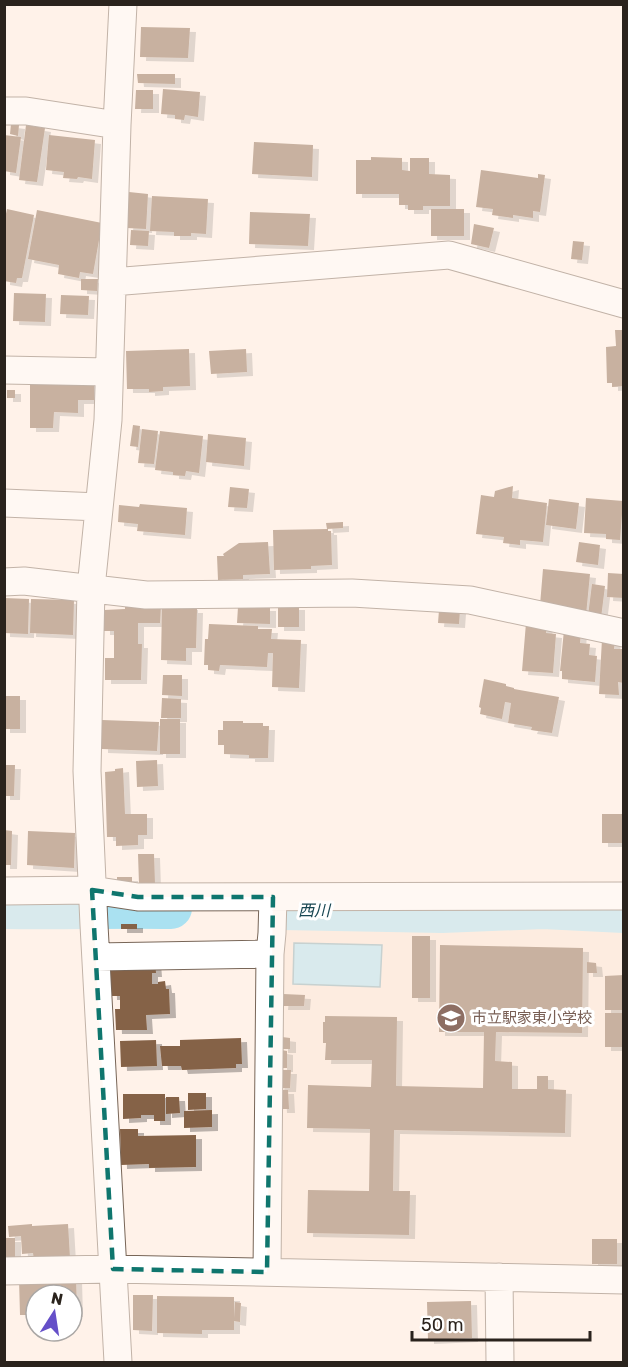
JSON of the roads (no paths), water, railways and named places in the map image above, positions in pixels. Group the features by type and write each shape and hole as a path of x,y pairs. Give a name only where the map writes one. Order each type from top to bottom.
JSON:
{"street":[{"path":"118,1362 87,771 91,588 108,420 123,4"},
{"path":"4,111 26,111 117,125"},
{"path":"112,282 448,255 624,304"},
{"path":"4,370 109,372"},
{"path":"4,503 99,507"},
{"path":"4,582 24,581 146,595 352,593 470,600 624,633"},
{"path":"4,891 92,890 138,897 624,896"},
{"path":"267,1272 273,897"},
{"path":"96,957 271,944"},
{"path":"4,1271 113,1269 624,1280"},
{"path":"499,1277 500,1362"}],"water":[{"path":"294,943 382,945 380,987 293,984"}],"waterway":[{"name":"西川","path":"4,908 171,908"},
{"name":"西川","path":"282,909 442,912 543,908 624,912"}],"place":[{"name":"市立駅家東小学校","path":"451,1018"}]}
